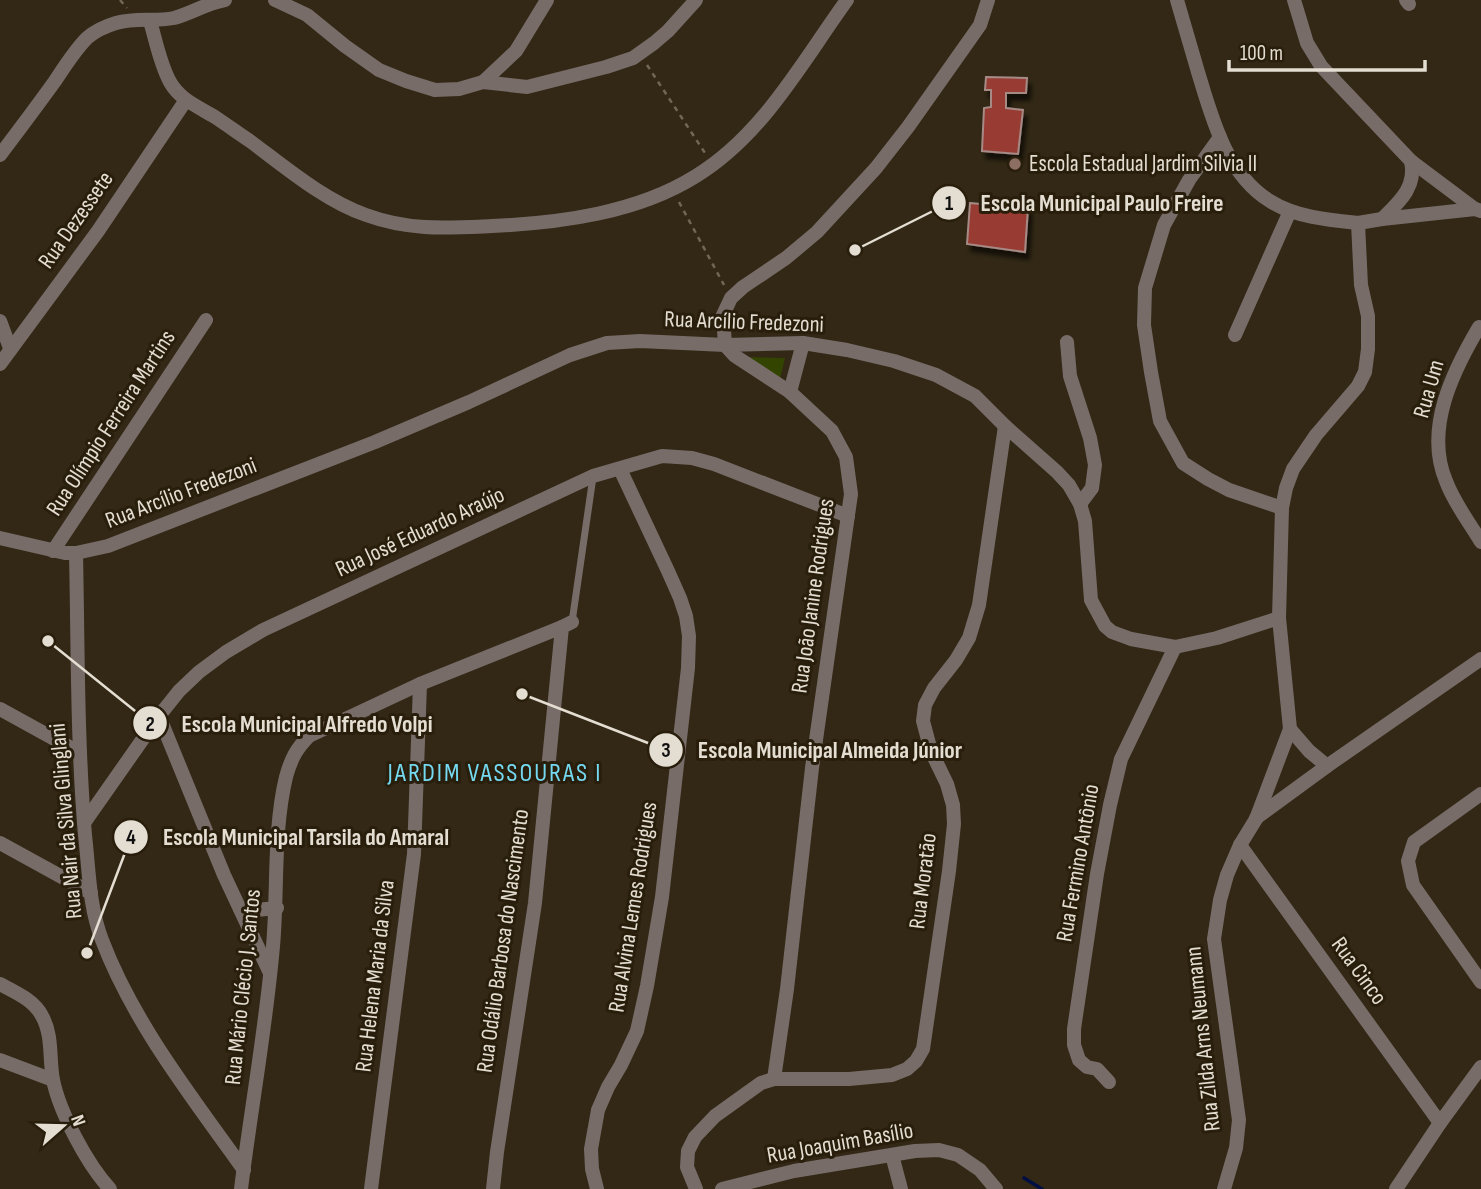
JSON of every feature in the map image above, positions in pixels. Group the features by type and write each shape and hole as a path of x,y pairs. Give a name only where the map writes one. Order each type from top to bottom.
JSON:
{"street":[{"path":"0,155 89,36 116,23 135,18 150,21 176,17 225,0"},
{"path":"275,0 307,15 379,70 435,90 460,89 483,82 527,87 633,58 668,31 696,0"},
{"path":"483,82 516,51 547,0"},
{"path":"150,21 163,67 170,82 186,100 228,125 332,199 365,215 403,225 444,229 535,224 594,215 673,190 729,152 770,109 847,0"},
{"path":"725,345 723,315 731,298 817,232 876,168 980,25 988,0"},
{"path":"1177,0 1220,137 1242,176 1271,202 1290,211 1322,219 1357,223 1478,210"},
{"path":"1294,0 1307,43 1321,66 1411,161 1478,210"},
{"name":"Rua Dezessete","path":"0,364 98,230 186,100"},
{"path":"1220,137 1189,180 1164,225 1144,288 1144,325 1151,372 1160,421 1183,463 1228,490 1282,508"},
{"path":"1382,219 1405,196 1412,178 1411,161"},
{"path":"1234,335 1290,211"},
{"path":"1255,819 1290,729 1279,618 1282,508 1286,488 1293,469 1316,435 1358,386 1365,372 1368,316 1361,285 1357,223"},
{"name":"Rua Olímpio Ferreira Martins","path":"53,551 206,320"},
{"path":"0,321 10,348"},
{"name":"Rua Um","path":"1479,327 1449,386 1439,424 1439,458 1444,479 1481,542"},
{"path":"1067,342 1070,376 1090,438 1095,466 1092,488 1080,504"},
{"name":"Rua Arcílio Fredezoni","path":"0,538 53,551 76,553 108,546 376,442 570,355 607,343 803,343 894,361 936,375 975,396 1069,485 1080,504 1085,521 1091,600 1105,626 1112,632 1130,639 1175,647 1217,638 1279,618"},
{"path":"790,391 803,343"},
{"name":"Rua João Janine Rodrigues","path":"725,345 746,365 790,391 832,431 846,457 851,494 814,755 774,1079"},
{"name":"Rua Moratão","path":"696,1189 687,1167 688,1151 695,1137 715,1116 761,1083 774,1079 849,1079 892,1075 907,1069 923,1049 954,824 953,805 947,783 931,751 923,721 925,705 969,638 979,605 1005,426"},
{"name":"Rua José Eduardo Araújo","path":"84,823 179,691 226,652 262,630 593,476 662,456 692,458 848,516"},
{"name":"Rua Alvina Lemes Rodrigues","path":"597,1189 591,1149 598,1110 621,1065 643,1011 662,897 688,668 689,636 686,616 620,469"},
{"name":"Rua Nair da Silva Glinglani","path":"76,553 84,823 91,893 101,938 139,1016 244,1170"},
{"name":"Rua Mário Clécio J. Santos","path":"241,1189 271,974 277,908 279,821 286,776 296,749 309,736 420,684 567,624"},
{"name":"Rua Odálio Barbosa do Nascimento","path":"493,1189 535,903 567,624"},
{"name":"Rua Fermino Antônio","path":"1109,1082 1097,1069 1087,1067 1079,1060 1073,1029 1110,805 1121,759 1175,647"},
{"path":"1255,819 1481,659"},
{"name":"Rua Helena Maria da Silva","path":"370,1189 414,854 420,684"},
{"path":"0,709 80,753"},
{"path":"159,716 240,909 271,974"},
{"path":"1290,729 1309,751 1327,766"},
{"path":"1481,794 1414,842 1408,861 1413,885 1481,982"},
{"name":"Rua Zilda Arns Neumann","path":"1223,1189 1236,1148 1240,1120 1214,939 1227,874 1255,819"},
{"path":"0,843 91,893"},
{"name":"Rua Cinco","path":"1240,845 1440,1123"},
{"path":"240,909 277,908"},
{"path":"0,984 25,998 42,1016 48,1030 53,1080 58,1098 95,1172 110,1189"},
{"path":"0,1060 53,1080"},
{"path":"1396,1189 1481,1068"},
{"name":"Rua Joaquim Basílio","path":"722,1189 794,1171 915,1150 939,1150 958,1155 979,1170 996,1189"},
{"path":"892,1155 901,1189"}],"lane":[{"path":"567,624 593,476"}],"path":[{"path":"639,53 712,164"},
{"path":"673,190 731,298"}],"green space":[{"path":"745,357 785,358 780,379"}],"building":[{"path":"986,77 1027,78 1026,93 1006,93 1006,108 1023,110 1018,154 982,151 984,108 991,107 991,90 985,90"},
{"path":"970,203 1028,208 1025,252 967,244"}],"waterway":[{"path":"1024,1178 1042,1189"}],"place":[{"name":"Escola Estadual Jardim Silvia II","path":"1015,164"},
{"name":"Escola Municipal Paulo Freire","path":"855,250"},
{"name":"Escola Municipal Alfredo Volpi","path":"48,641"},
{"name":"Escola Municipal Almeida Júnior","path":"522,694"},
{"name":"Escola Municipal Tarsila do Amaral","path":"87,953"}],"district":[{"name":"JARDIM VASSOURAS I","path":"495,773"}]}
